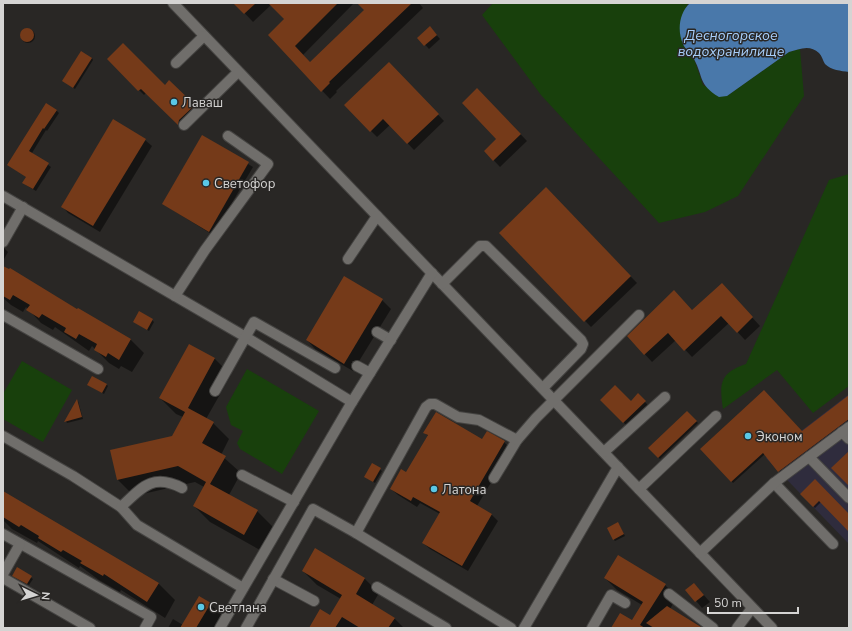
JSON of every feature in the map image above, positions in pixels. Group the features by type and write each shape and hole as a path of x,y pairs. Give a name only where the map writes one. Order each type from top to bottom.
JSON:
{"street":[{"path":"172,3 772,628"},
{"path":"176,63 204,36"},
{"path":"184,125 238,72"},
{"path":"175,296 205,250 268,164 228,136"},
{"path":"3,196 244,336 352,402"},
{"path":"3,242 23,207"},
{"path":"348,259 377,216"},
{"path":"442,284 480,246 486,246 581,340 583,344 581,349 543,388"},
{"path":"220,628 352,402 432,273"},
{"path":"3,315 98,369"},
{"path":"494,478 517,440 554,400 639,315"},
{"path":"215,391 244,336 252,323 257,322 335,368"},
{"path":"377,332 391,340"},
{"path":"357,366 370,373"},
{"path":"604,452 665,397"},
{"path":"356,533 426,407 435,404 458,417 478,420 517,440"},
{"path":"639,489 716,416"},
{"path":"700,553 774,483 809,457 847,432"},
{"path":"3,436 73,476 122,507 136,525 243,588"},
{"path":"809,457 849,498"},
{"path":"524,628 618,467"},
{"path":"242,475 294,502"},
{"path":"122,507 140,489 158,481 169,481 182,488"},
{"path":"774,483 833,544"},
{"path":"246,628 313,509 356,533 511,628"},
{"path":"3,534 151,617 145,628"},
{"path":"3,574 20,544"},
{"path":"3,578 90,628"},
{"path":"273,578 314,601"},
{"path":"377,587 446,628"},
{"path":"669,594 714,628"},
{"path":"592,628 611,595 625,604"},
{"path":"737,628 752,608"}],"shaded area":[{"path":"849,394 849,544 766,458"}],"green space":[{"path":"493,3 690,3 687,5 683,45 694,59 703,85 727,96 789,52 800,49 804,96 738,196 705,212 659,223 541,95 482,15"},
{"path":"849,174 849,386 813,413 777,370 723,409 721,392 723,380 731,371 746,364 829,180"},
{"path":"22,361 72,390 43,442 3,419 3,394"},
{"path":"247,369 319,411 282,474 240,449 237,443 243,431 231,425 226,407"}],"water":[{"name":"Десногорское водохранилище","path":"690,3 849,3 849,72 836,70 827,66 816,50 808,48 801,49 789,52 727,96 719,97 704,84 694,59 684,46 681,39 681,17 686,7"}],"building":[{"path":"233,3 256,3 244,14"},
{"path":"268,3 338,3 295,46 310,62 364,10 357,3 412,3 329,82 330,83 321,92 268,35 284,19"},
{"path":"430,26 437,35 424,46 417,38"},
{"path":"27,28 32,30 34,35 32,40 27,42 22,40 20,35 22,30"},
{"path":"123,43 165,85 169,80 195,105 179,120 178,125 141,89 138,91 107,59"},
{"path":"81,51 92,58 73,88 62,81"},
{"path":"389,62 439,114 407,144 383,119 370,132 344,105"},
{"path":"477,88 521,134 493,161 484,151 496,139 462,103"},
{"path":"46,103 57,110 44,129 43,128 29,151 49,163 33,189 22,183 26,177 7,165"},
{"path":"113,119 146,139 93,226 61,207"},
{"name":"Светофор","path":"202,135 249,162 209,232 162,204"},
{"path":"546,187 631,276 584,322 499,233"},
{"path":"3,266 9,269 10,268 77,309 78,308 131,339 119,360 108,353 106,357 94,350 97,344 79,334 76,339 64,332 66,328 42,314 39,318 26,310 30,305 13,295 10,300 3,296"},
{"path":"344,276 383,299 344,364 306,340"},
{"path":"722,283 753,317 737,333 721,316 684,351 668,333 644,355 627,336 674,290 692,310"},
{"path":"139,311 153,319 147,330 133,322"},
{"path":"189,344 215,358 188,408 214,422 202,443 226,456 210,484 258,510 244,535 193,506 206,482 178,466 117,480 110,450 172,436 185,412 159,398"},
{"path":"92,376 107,384 102,393 87,385"},
{"path":"615,385 631,401 638,393 646,401 623,423 600,400"},
{"name":"Эконом","path":"764,390 802,431 849,395 849,419 778,472 763,453 731,482 700,449"},
{"path":"77,399 82,417 64,422"},
{"path":"687,411 697,421 658,458 648,448"},
{"name":"Латона","path":"436,412 482,439 487,431 505,441 470,501 492,514 462,566 422,543 440,512 413,497 411,501 390,489 401,469 406,472 428,435 423,433"},
{"path":"849,451 849,486 831,468"},
{"path":"372,463 381,468 373,482 364,477"},
{"path":"815,479 849,514 849,532 819,501 813,507 800,494"},
{"path":"3,491 159,583 147,602 104,574 103,576 80,563 82,561 63,550 61,552 38,538 39,536 21,525 19,527 3,517"},
{"path":"618,522 624,534 613,540 607,528"},
{"path":"315,548 365,578 356,594 395,618 388,628 360,628 342,617 335,628 309,628 320,609 330,615 342,595 302,571"},
{"path":"618,555 666,584 640,625 645,628 611,628 620,613 632,620 643,602 604,578"},
{"path":"17,567 32,576 27,584 12,576"},
{"path":"694,583 704,595 695,602 685,590"},
{"path":"199,596 211,603 196,628 180,628"},
{"path":"667,606 702,628 654,628 646,623"}],"place":[{"name":"Лаваш","path":"174,102"},
{"name":"Светофор","path":"206,183"},
{"name":"Эконом","path":"748,436"},
{"name":"Латона","path":"434,489"},
{"name":"Светлана","path":"201,607"}]}
